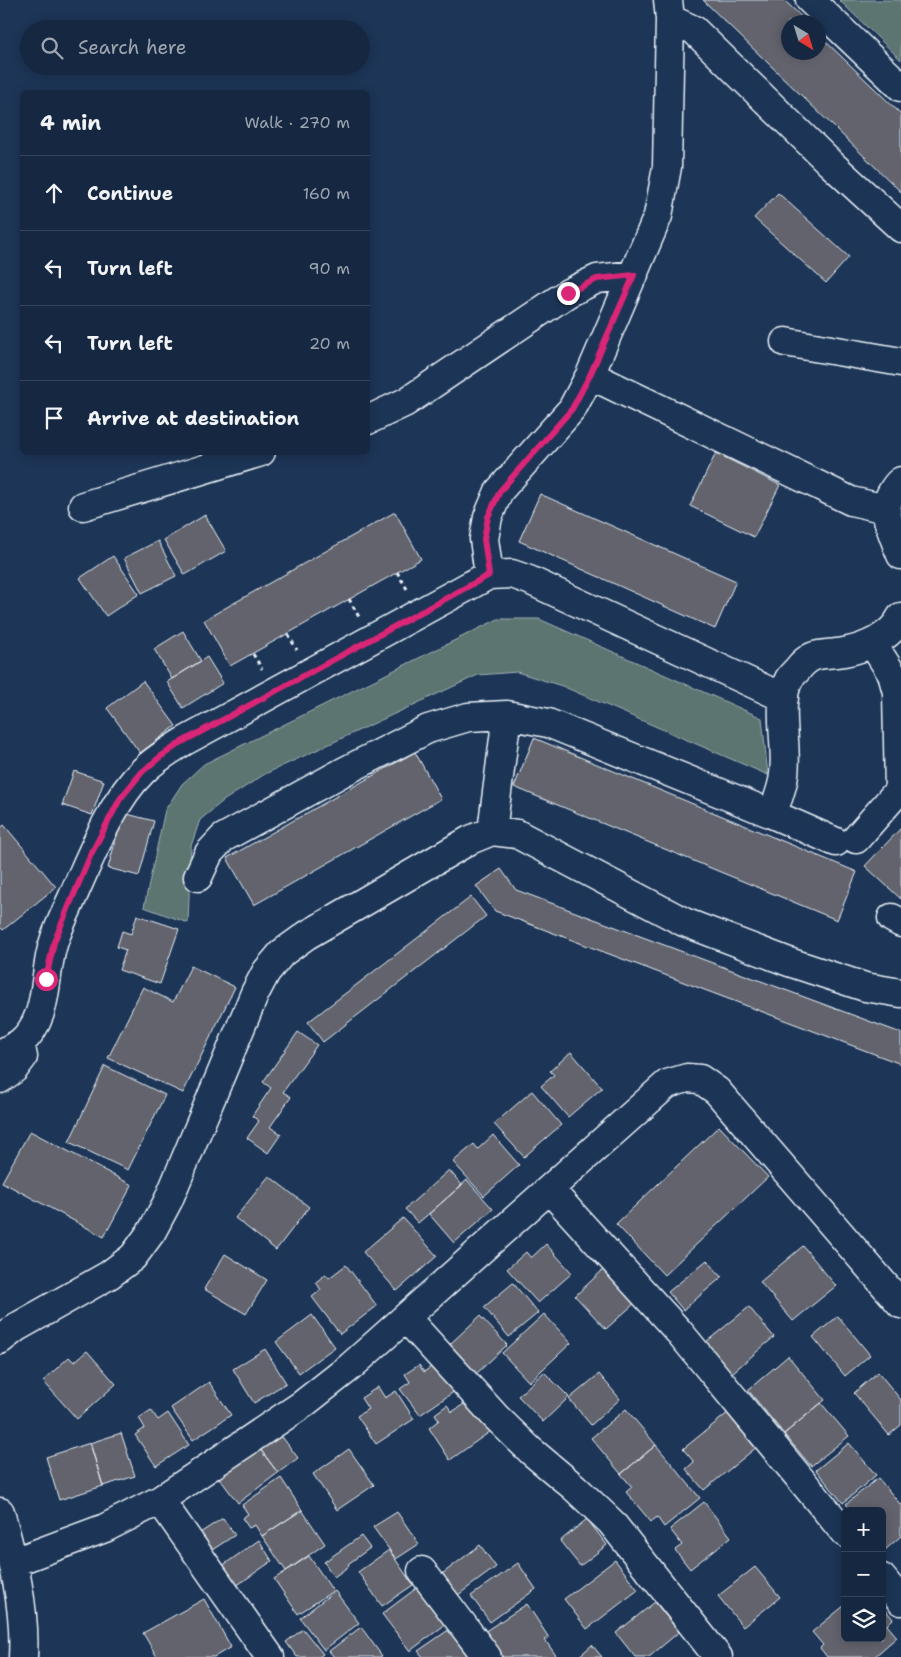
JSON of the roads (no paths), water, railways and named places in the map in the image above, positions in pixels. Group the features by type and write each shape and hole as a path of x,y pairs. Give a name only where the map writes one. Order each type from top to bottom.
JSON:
{"street":[{"path":"810,0 901,87"},
{"path":"669,9 694,30 829,162 901,228"},
{"path":"489,575 484,539 488,517 500,491 572,409 590,375 658,216 667,167 669,9"},
{"path":"370,419 406,402 568,293 597,279 634,275"},
{"path":"785,342 901,362"},
{"path":"590,375 851,501 886,509"},
{"path":"83,506 251,455"},
{"path":"901,481 891,494 886,509 901,555"},
{"path":"0,1079 14,1069 23,1057 10,1048 36,1024 42,1007 54,942 91,854 120,799 142,772 182,742 489,575 512,574 529,580 784,698"},
{"path":"198,877 209,853 224,838 345,771 428,729 468,717 507,715 548,724 772,814 846,840 899,790 897,692 892,674 890,637 844,652 823,654 805,660 790,679 784,698 784,773 782,790 772,814"},
{"path":"492,831 507,715"},
{"path":"0,1340 17,1328 109,1275 133,1257 152,1231 168,1201 254,993 266,972 282,953 306,935 470,840 492,831 517,834 684,922 864,988 901,993"},
{"path":"14,1562 105,1528 160,1500 303,1404 350,1367 406,1318 667,1084 687,1078 700,1079 717,1091 901,1304"},
{"path":"550,1190 680,1333 841,1528"},
{"path":"406,1318 496,1416 531,1451 574,1487 610,1522 718,1657"},
{"path":"160,1500 270,1657"},
{"path":"2,1525 14,1562 24,1637 23,1657"},
{"path":"422,1571 487,1657"},
{"path":"886,1583 901,1601"}]}
